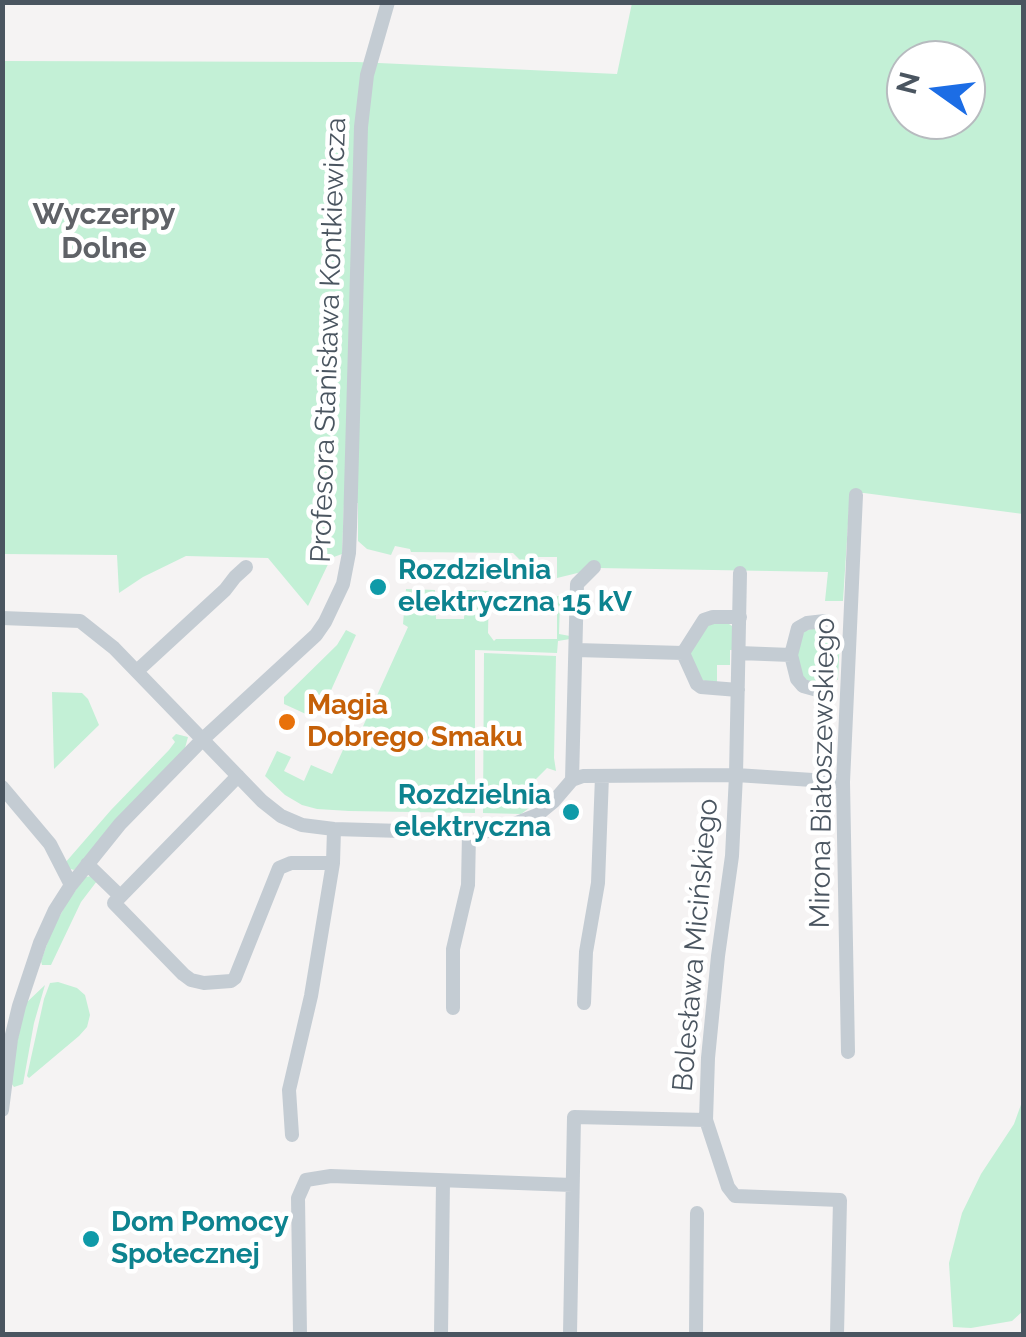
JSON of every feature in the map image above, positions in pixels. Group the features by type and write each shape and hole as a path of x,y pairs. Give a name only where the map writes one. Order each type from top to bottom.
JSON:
{"street":[{"name":"Profesora Stanisława Kontkiewicza","path":"2,1110 11,1039 24,991 40,944 71,885 120,824 203,739 316,635 343,584 349,540 361,127 367,75 388,2"},
{"name":"Mirona Białoszewskiego","path":"848,1052 843,782 856,495"},
{"path":"137,672 246,566"},
{"path":"572,780 578,584 594,567"},
{"name":"Bolesława Micińskiego","path":"706,1120 718,956 732,856 740,573"},
{"path":"682,653 704,620 740,617"},
{"path":"2,618 80,621 114,648 262,801 282,816 302,824 334,830 470,834 500,830 532,818 572,780 583,776 736,776 843,782"},
{"path":"821,690 803,686 790,655 798,628 825,622"},
{"path":"576,650 682,653"},
{"path":"682,653 701,687 738,690"},
{"path":"739,653 790,655"},
{"path":"238,776 114,903 183,974 204,983 234,978 279,868 291,863 333,863"},
{"path":"584,1003 586,952 598,883 602,776"},
{"path":"2,787 50,844 71,885"},
{"path":"292,1135 290,1090 311,996 333,863 334,830"},
{"path":"453,1008 453,950 468,885 470,834"},
{"path":"86,864 120,896"},
{"path":"570,1334 574,1117 706,1120 734,1196 840,1200 837,1334"},
{"path":"300,1334 298,1198 306,1180 331,1176 572,1185"},
{"path":"441,1334 443,1181"},
{"path":"696,1334 697,1214"}],"green space":[{"path":"632,3 1023,3 1023,514 850,493 843,601 825,601 828,572 598,568 557,578 557,557 532,557 528,568 513,553 411,552 395,546 391,555 367,549 358,541 358,503 344,503 342,554 331,558 308,606 268,558 186,556 119,593 117,555 3,554 3,61 357,62 617,74"},
{"path":"406,589 435,590 436,619 464,619 465,590 489,591 488,633 494,641 557,639 557,596 570,596 560,601 559,634 570,639 558,641 557,653 475,650 475,813 349,811 302,805 265,776 277,751 291,757 284,771 304,781 311,765 332,774 347,741 355,744 408,627 403,624"},
{"path":"726,622 734,633 734,650 730,650 730,665 717,665 717,685 700,679 688,653 705,625"},
{"path":"827,629 833,638 840,636 838,680 832,677 819,686 801,677 797,656 805,631"},
{"path":"346,630 356,635 323,708 308,715 284,704 284,697 337,645"},
{"path":"484,653 556,656 556,771 547,768 532,783 538,791 531,797 536,803 521,814 483,813"},
{"path":"52,692 82,693 99,725 54,769"},
{"path":"176,734 188,737 185,748 74,870 67,868 65,863 169,750"},
{"path":"92,876 97,881 81,902 51,965 42,965 52,930 68,901 85,877"},
{"path":"58,982 85,995 90,1015 87,1027 29,1078 44,999 50,983"},
{"path":"45,985 23,1084 14,1087 11,1083 26,1003"},
{"path":"1023,1099 1023,1311 1012,1321 953,1327 949,1263 962,1213 981,1174 1014,1124"}],"place":[{"name":"Rozdzielnia elektryczna 15 kV","path":"378,587"},
{"name":"Magia Dobrego Smaku","path":"287,722"},
{"name":"Rozdzielnia elektryczna","path":"571,812"},
{"name":"Dom Pomocy Społecznej","path":"91,1239"}],"district":[{"name":"Wyczerpy Dolne","path":"104,232"}]}
